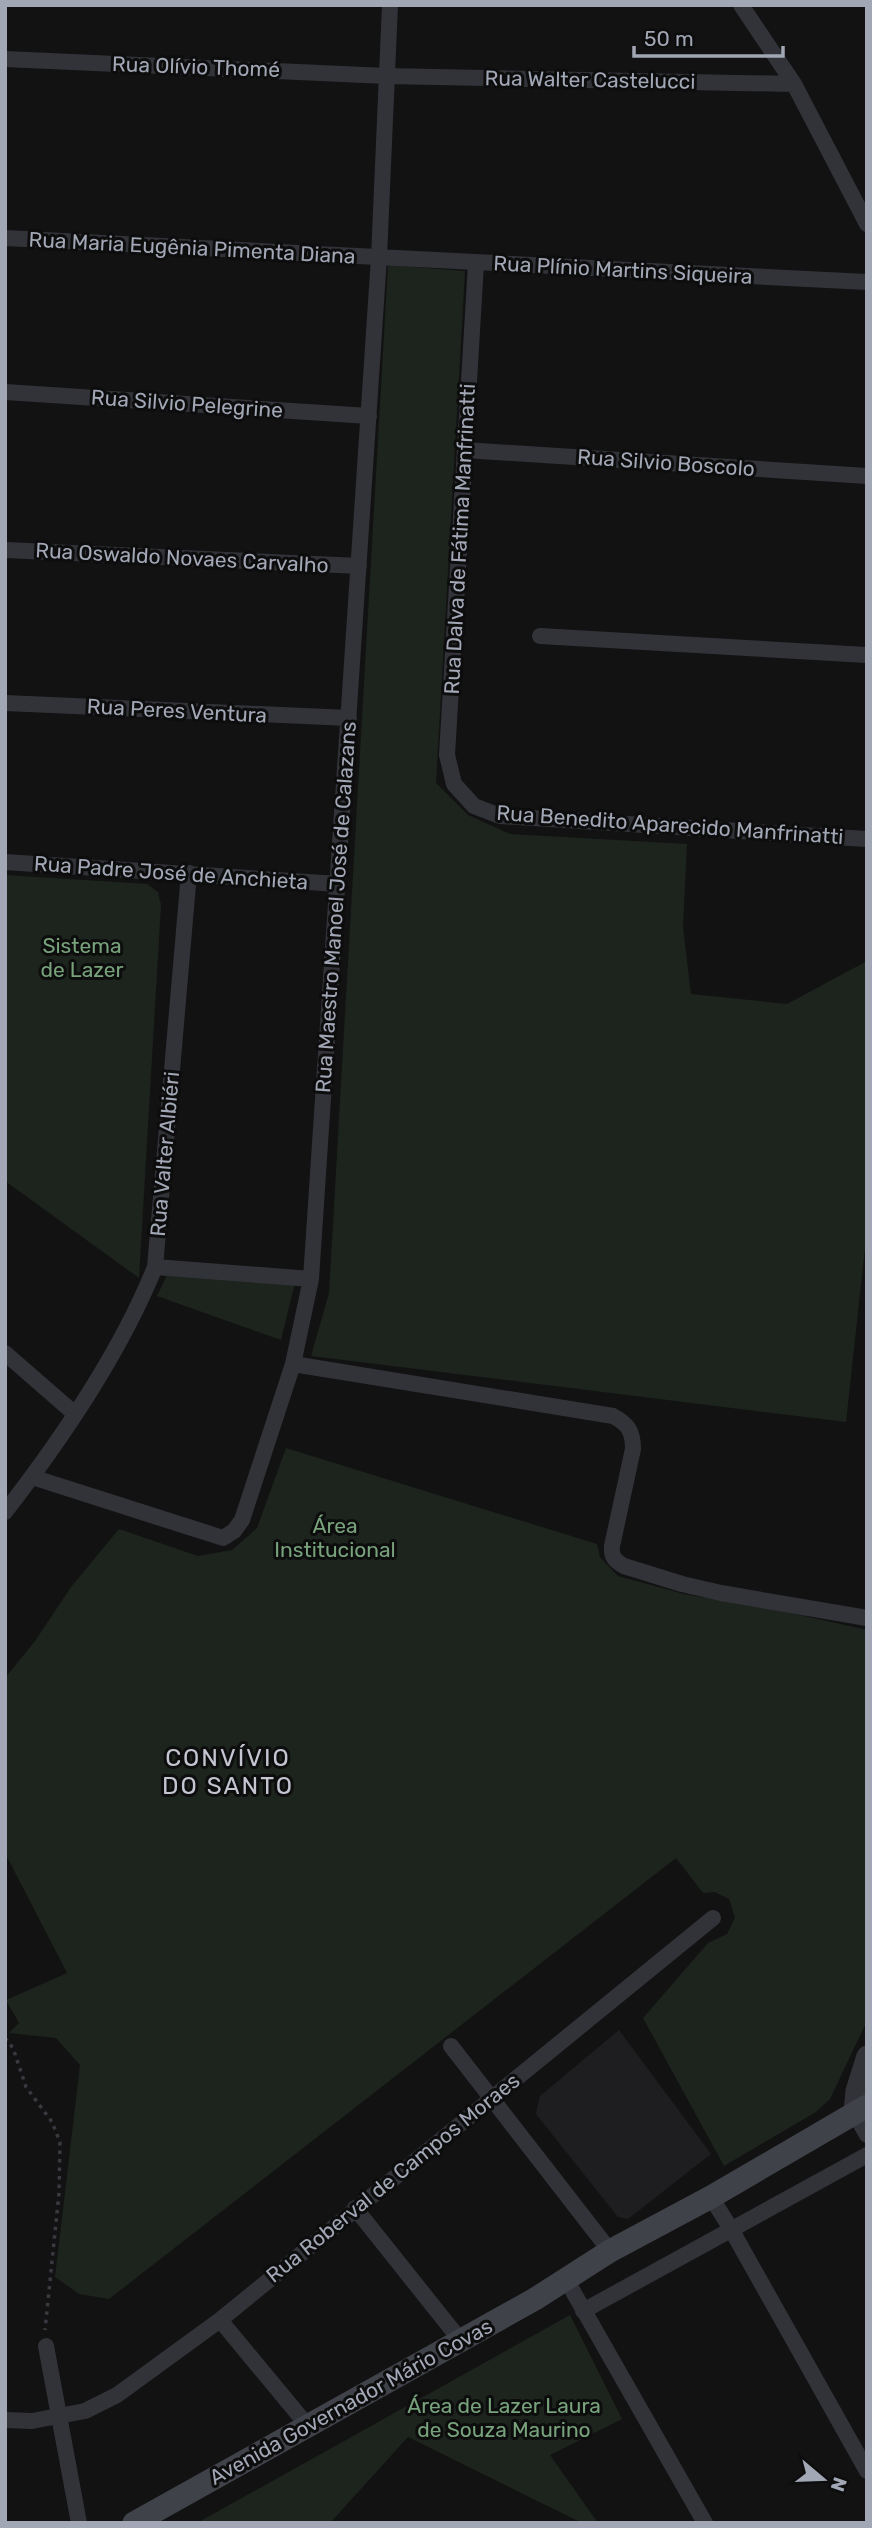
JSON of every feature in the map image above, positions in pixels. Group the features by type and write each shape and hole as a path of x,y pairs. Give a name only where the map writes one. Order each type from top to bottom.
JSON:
{"main road":[{"name":"Avenida Governador Mário Covas","path":"134,2523 567,2281 610,2251 710,2197 861,2109"}],"street":[{"name":"Rua Maestro Manoel José de Calazans","path":"32,1477 223,1538 234,1531 242,1521 293,1364 311,1279 379,257 390,5"},
{"path":"741,5 794,84 867,224"},
{"name":"Rua Olívio Thomé","path":"5,59 386,76"},
{"name":"Rua Walter Castelucci","path":"386,76 794,84"},
{"name":"Rua Maria Eugênia Pimenta Diana","path":"5,238 379,257"},
{"name":"Rua Plínio Martins Siqueira","path":"379,257 867,282"},
{"name":"Rua Dalva de Fátima Manfrinatti","path":"474,806 454,784 447,755 476,262"},
{"name":"Rua Silvio Pelegrine","path":"5,392 369,416"},
{"name":"Rua Silvio Boscolo","path":"465,450 867,476"},
{"name":"Rua Oswaldo Novaes Carvalho","path":"5,550 359,566"},
{"path":"540,635 867,655"},
{"name":"Rua Peres Ventura","path":"5,703 349,718"},
{"name":"Rua Benedito Aparecido Manfrinatti","path":"474,806 500,816 867,839"},
{"name":"Rua Padre José de Anchieta","path":"5,862 338,884"},
{"name":"Rua Valter Albiéri","path":"5,1512 75,1414 141,1303 155,1267 189,873"},
{"path":"155,1267 311,1279"},
{"path":"5,1353 75,1414"},
{"path":"293,1364 613,1416 623,1421 631,1429 633,1436 633,1449 612,1546 616,1561 670,1581 721,1593 867,1618"},
{"name":"Rua Roberval de Campos Moraes","path":"5,2420 32,2421 85,2411 117,2395 219,2320 713,1918"},
{"path":"451,2046 610,2251"},
{"path":"867,2056 856,2091 867,2135"},
{"path":"583,2311 867,2155"},
{"path":"710,2197 731,2229 867,2471"},
{"path":"355,2208 460,2341"},
{"path":"567,2281 705,2523"},
{"path":"219,2320 307,2426"},
{"path":"46,2346 79,2523"}],"path":[{"path":"5,2038 13,2048 26,2087 52,2122 60,2141 60,2193 45,2319 46,2346"}],"shaded area":[{"path":"619,2030 711,2154 628,2219 618,2217 536,2114 540,2096"}],"green space":[{"path":"388,265 465,271 436,783 468,815 510,834 687,844 683,927 691,994 787,1004 867,961 867,1230 846,1422 311,1356 329,1293"},
{"name":"Sistema de Lazer","path":"5,875 147,884 158,892 161,905 139,1278 5,1181"},
{"path":"168,1273 295,1283 281,1340 157,1296"},
{"name":"Área Institucional","path":"286,1448 597,1544 600,1557 618,1576 684,1594 782,1611 867,1630 867,2021 830,2099 816,2112 724,2166 643,2018 708,1943 727,1934 735,1918 729,1899 715,1892 703,1893 676,1858 109,2299 79,2294 55,2277 80,2065 56,2038 9,2033 19,2023 6,2000 67,1973 5,1853 5,1678 35,1641 71,1587 119,1529 198,1556 232,1550 257,1528"},
{"name":"Área de Lazer Laura de Souza Maurino","path":"570,2315 622,2419 550,2455 598,2523 582,2523 408,2437 330,2523 197,2523"}],"district":[{"name":"CONVÍVIO DO SANTO","path":"228,1772"}]}
